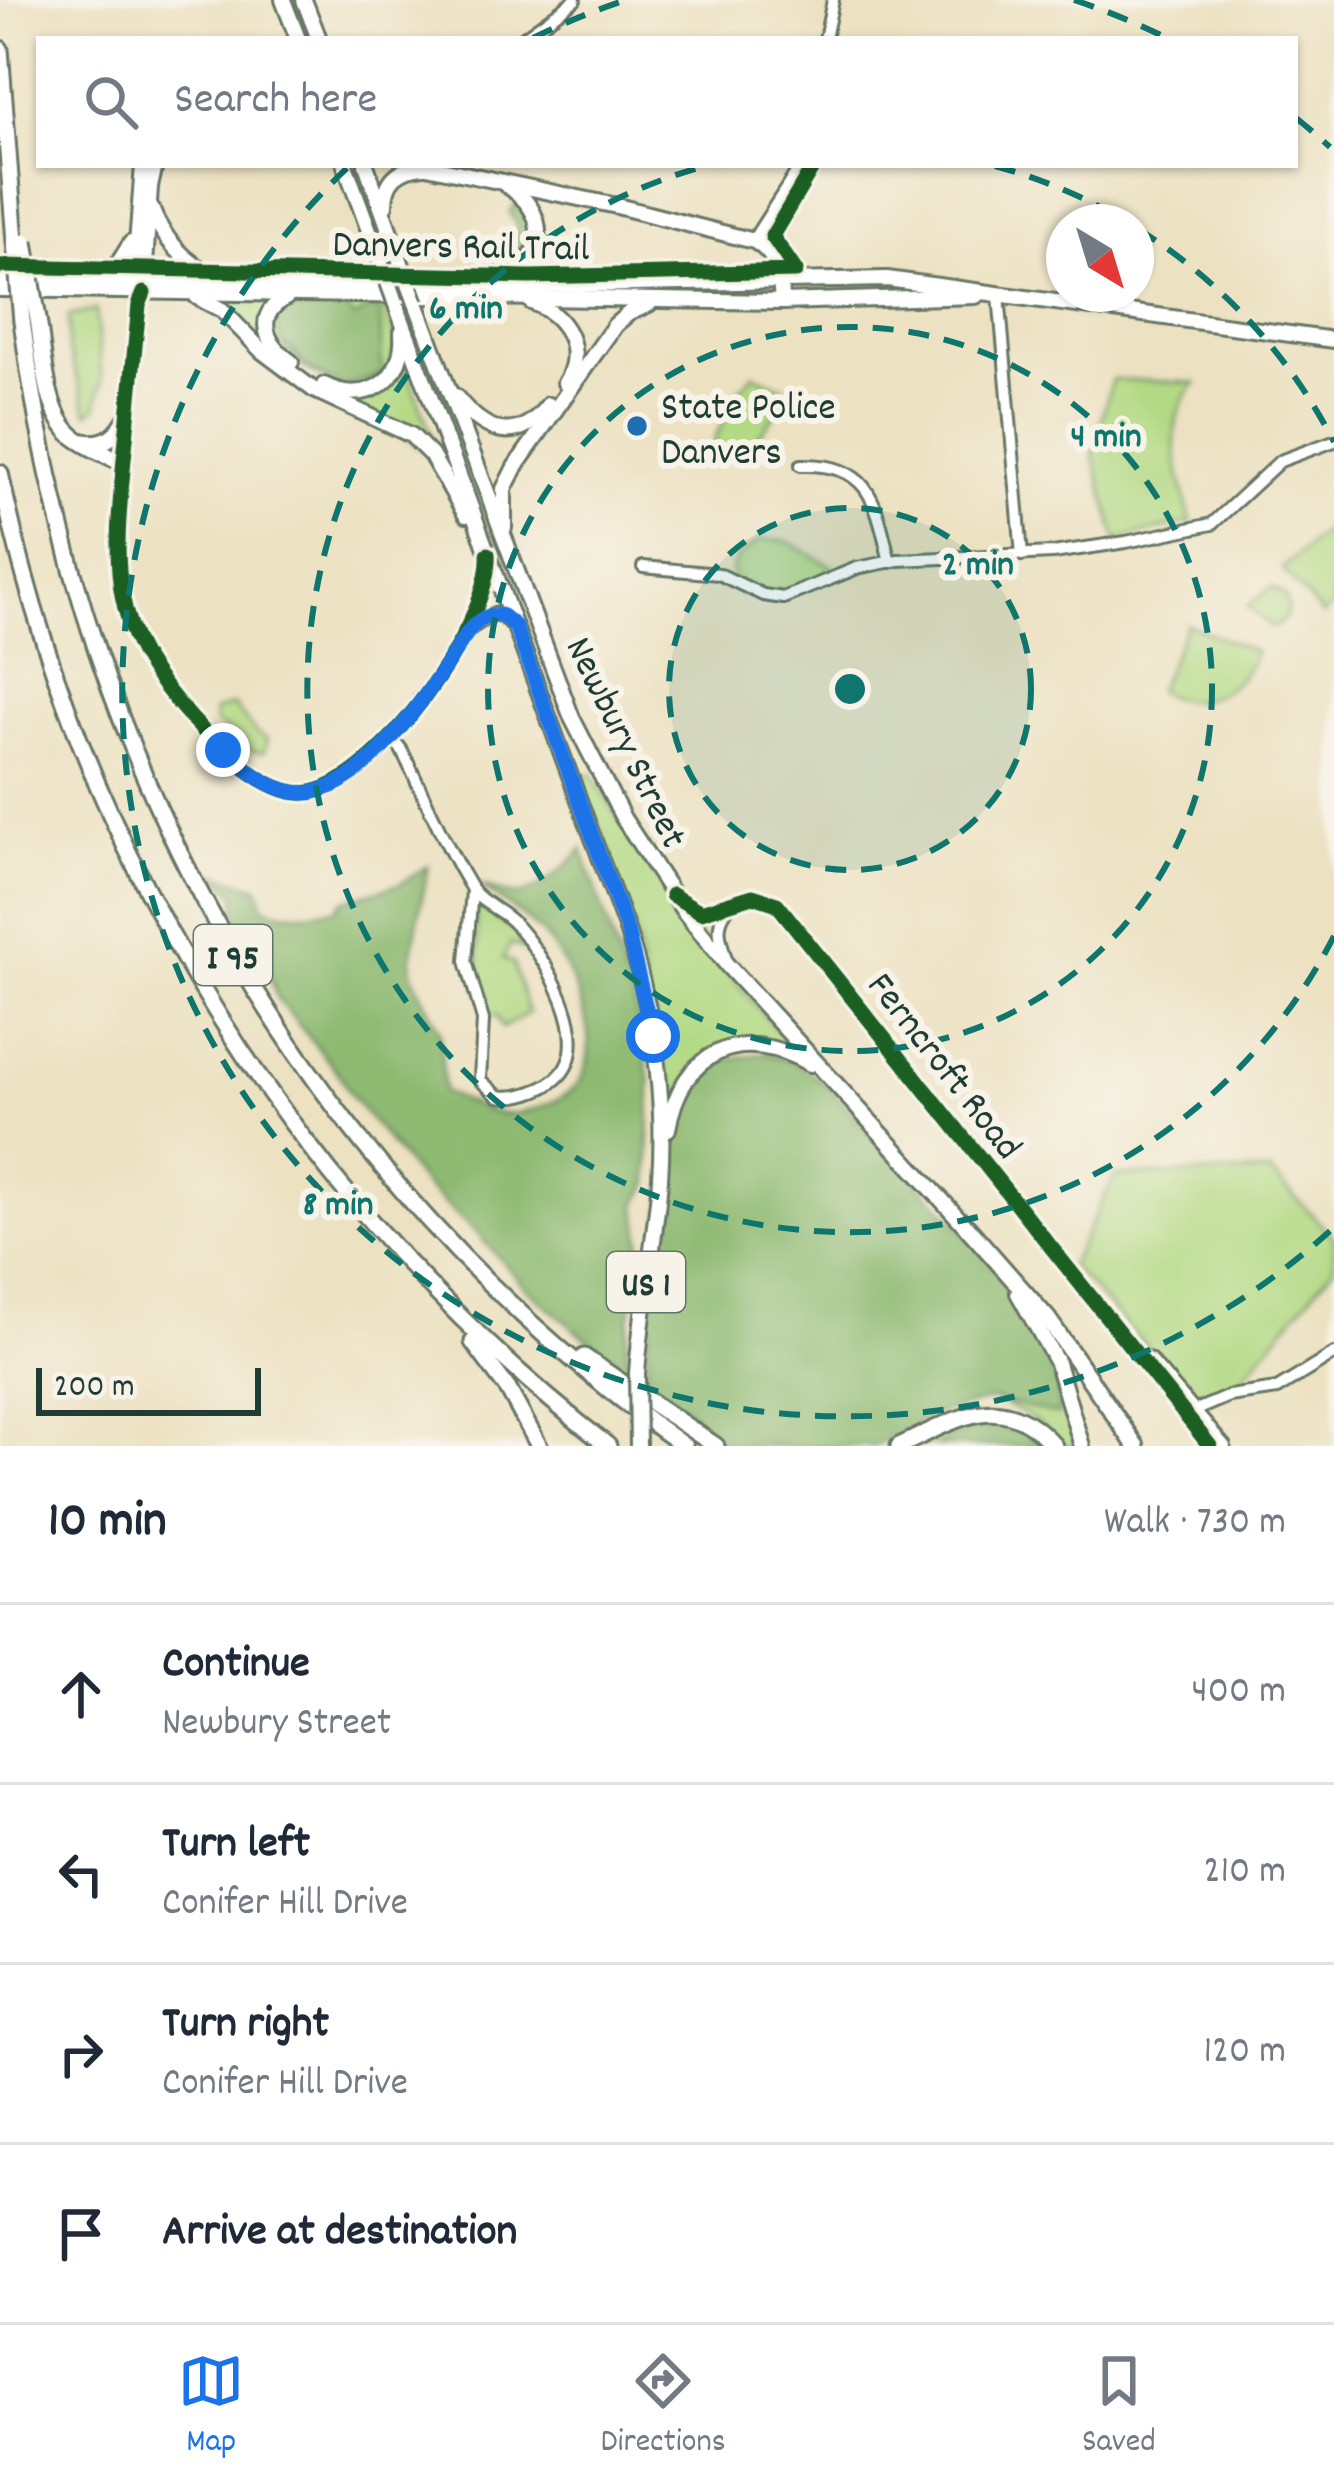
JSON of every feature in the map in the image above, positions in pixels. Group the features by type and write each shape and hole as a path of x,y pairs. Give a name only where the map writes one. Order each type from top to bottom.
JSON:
{"highway":[{"name":"I 95","path":"0,49 42,454 75,590 120,723 176,850 243,972 330,1100 427,1218 524,1317 609,1390 685,1446"},
{"path":"30,320 57,412 69,432 124,463"},
{"path":"81,441 110,438 128,415"},
{"name":"I 95","path":"0,473 28,589 94,779 149,896 205,996 320,1161 393,1248 494,1350 608,1446"},
{"path":"967,1227 1048,1319 1136,1446"},
{"path":"393,1248 495,1369 539,1446"},
{"path":"524,1317 716,1446"},
{"path":"898,1446 965,1416 994,1410 1027,1420 1054,1446"}],"main road":[{"path":"283,0 297,36"},
{"path":"304,0 320,36"},
{"path":"139,289 136,226 142,168"},
{"path":"139,289 155,168"},
{"path":"336,168 358,202"},
{"name":"Newbury Street","path":"346,168 639,969 659,1089 658,1191 637,1374 638,1446"},
{"name":"Newbury Street","path":"366,168 584,744 623,818 672,895 727,965 967,1227 1011,1282 1044,1336 1082,1446"},
{"path":"388,227 388,184 405,169 414,168"},
{"path":"441,168 753,240 772,256 782,302"},
{"path":"495,180 526,202 538,231 530,261 501,291"},
{"path":"149,202 161,229 185,258 227,279"},
{"path":"87,278 118,265 128,253 136,226"},
{"path":"0,276 87,278 174,293 298,294 887,279 1334,340"},
{"path":"0,289 139,289 227,279 782,302 999,295"},
{"path":"441,369 457,400 481,423 519,430 540,416 573,369 573,344 552,312 501,291"},
{"path":"174,293 215,305 262,351 314,390 411,435 439,466 488,554"},
{"path":"298,294 269,310 267,339 290,362 338,391 365,393 389,379 402,358 402,321"},
{"path":"505,544 503,495 515,467 615,325 637,308 667,299"},
{"path":"658,1191 676,1096 694,1067 713,1054 744,1045 779,1049 807,1061 837,1086"}],"street":[{"path":"524,36 575,0"},
{"path":"826,36 833,0"},
{"path":"753,240 799,168"},
{"path":"139,289 118,556 128,620 148,662 223,750 279,789 298,794 328,788 353,775 445,667 467,631 487,584 488,554"},
{"path":"999,295 1022,555"},
{"path":"643,567 718,574 763,595 783,598 857,568 890,562 1022,555 1126,542 1212,524 1280,461 1334,441"},
{"path":"801,465 836,467 861,481 875,506 890,562"},
{"path":"467,631 495,613 515,626"},
{"path":"390,735 472,891 522,932 542,961 571,1024 572,1048 563,1071 546,1086 520,1095 498,1096 480,1080 483,1020 466,962 472,891"},
{"name":"Ferncroft Road","path":"672,895 701,912 738,899 763,897 784,910 1210,1446"},
{"path":"727,965 719,923 738,899"},
{"name":"Ferncroft Road","path":"1139,1354 1150,1359 1225,1446"},
{"path":"1179,1408 1196,1410 1216,1399 1277,1389 1334,1354"}],"green space":[{"path":"515,204 530,223 529,246 515,266 490,274 493,257 514,243 517,224 509,213"},
{"path":"272,300 264,347 220,303"},
{"path":"289,300 382,300 395,337 390,371 359,390 320,376 297,362 277,343 269,331 275,310","holes":["284,308 344,309 355,318 370,308 374,317 381,352 374,379 342,382 326,378 299,360 281,334 277,319"]},
{"path":"325,305 345,309 355,318 370,308 380,310 382,374 342,387 305,366 286,347 275,325 284,308"},
{"path":"96,310 102,382 96,408 88,413 68,348 69,316"},
{"path":"406,367 441,461 344,397"},
{"path":"754,374 801,395 773,417 743,455 713,444 736,393"},
{"path":"1112,379 1196,383 1184,398 1175,432 1191,522 1117,540 1093,455"},
{"path":"1324,531 1334,543 1334,605 1323,615 1282,569"},
{"path":"761,540 787,541 839,571 765,599 733,579 731,570 739,556"},
{"path":"1272,587 1284,595 1287,611 1271,628 1248,606"},
{"path":"1187,624 1256,652 1239,678 1215,695 1187,700 1157,691"},
{"path":"233,705 267,739 264,752 251,751 215,723 214,711"},
{"path":"591,773 683,914 790,1045 744,1044 717,1052 666,1109 638,946 579,779"},
{"path":"582,849 635,1005 650,1081 649,1183 637,1205 641,1240 627,1336 627,1372 526,1288 474,1230 424,1185 277,998 265,961 236,918 236,895 216,874 258,887 264,907 300,913 337,909 342,901 400,884 428,866 412,974 440,1032 444,1092 511,1114 550,1103 571,1091 589,1053 588,1030 573,983 551,944 480,885 508,894 528,892 559,872"},
{"path":"483,907 519,937 522,949 511,943 503,958 513,963 528,1013 502,1028 497,1016 487,1014 483,1000 489,994 482,997 472,973 479,970 477,924 471,919 476,920 476,912"},
{"path":"766,1053 796,1063 822,1082 995,1268 1043,1342 1056,1379 1058,1415 993,1399 935,1414 874,1446 730,1446 702,1428 686,1407 645,1386 671,1137 687,1090 703,1071 726,1059"},
{"path":"1270,1172 1334,1237 1334,1267 1230,1393 1194,1397 1070,1265 1115,1176"},
{"path":"1053,1368 1077,1446 1060,1446 1038,1423 993,1399 1011,1402"},
{"path":"972,1417 1007,1417 1049,1446 1041,1446 1024,1431 910,1446"},
{"path":"994,1423 1024,1431 1041,1446 936,1446 971,1428"}],"cycle path":[{"name":"Danvers Rail Trail","path":"0,266 530,277 796,271 772,236 812,168"},
{"path":"144,293 139,305 120,510 122,595 136,641 155,673 191,718 237,762 283,790 304,793 332,784 363,764 424,698 450,658 484,584 488,554"},
{"path":"672,895 701,912 753,896 777,904 1210,1446"}],"place":[{"name":"State Police Danvers","path":"637,426"}],"route":[{"path":"223,750 279,789 298,794 328,788 353,775 377,753 445,667 467,631 489,615 501,615 515,626 627,930 653,1036"}]}
